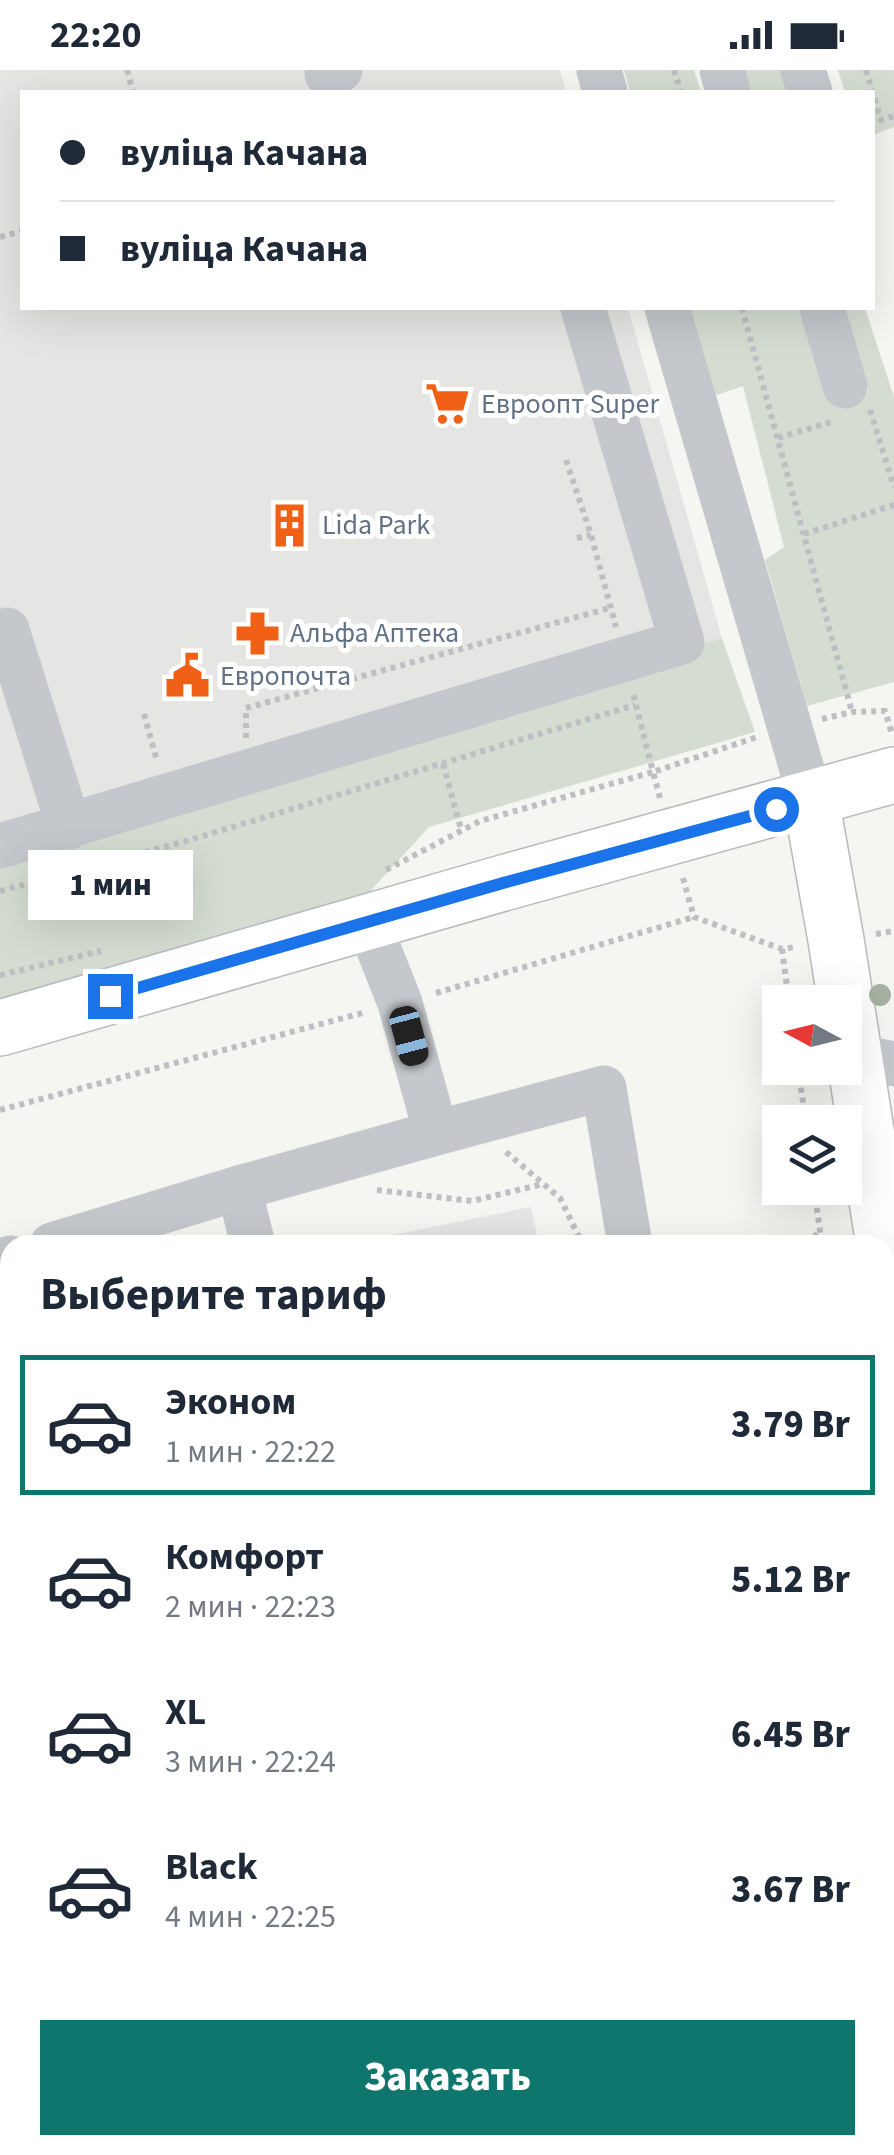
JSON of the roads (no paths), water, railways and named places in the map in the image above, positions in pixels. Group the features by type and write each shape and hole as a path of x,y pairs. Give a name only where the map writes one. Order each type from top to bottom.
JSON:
{"main road":[{"path":"0,1028 374,898 811,800 894,775"},
{"path":"811,800 836,940 874,1060 884,1235"}],"lane":[{"path":"0,846 682,642 583,310"},
{"path":"668,310 811,800"},
{"path":"822,310 844,407"},
{"path":"7,630 69,827"},
{"path":"374,898 400,1003 454,1128"},
{"path":"85,1235 239,1188 604,1088 628,1235"},
{"path":"239,1188 251,1235"}],"place":[{"name":"Евроопт Super","path":"448,404"},
{"name":"Lida Park","path":"289,525"},
{"name":"Альфа Аптека","path":"257,633"},
{"name":"Европочта","path":"187,676"}]}
